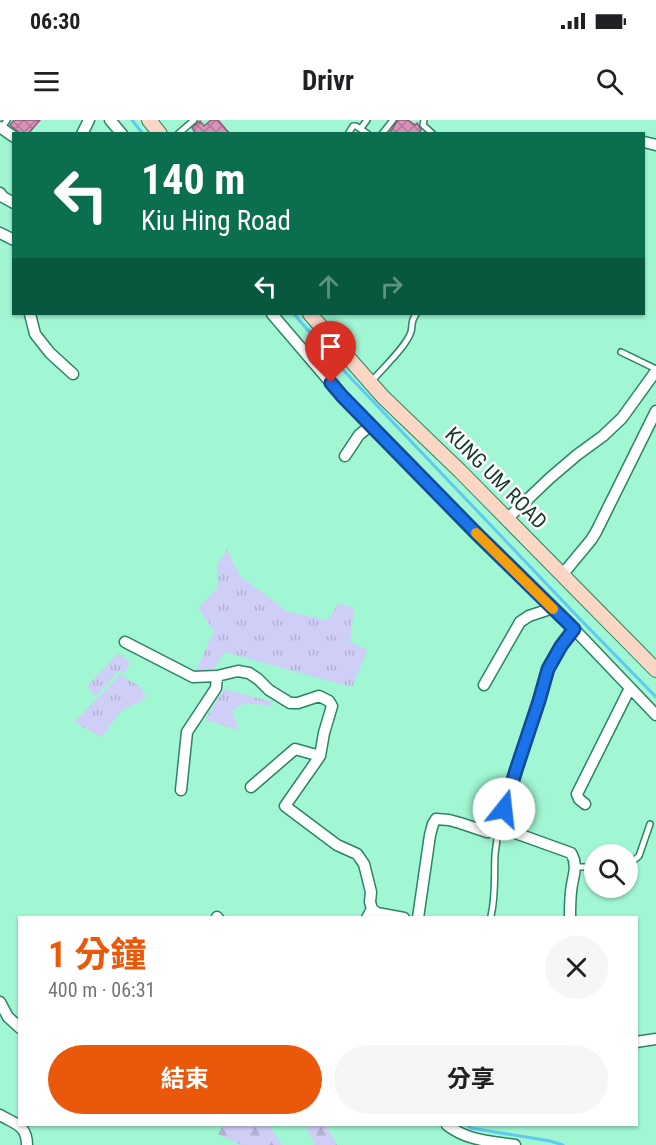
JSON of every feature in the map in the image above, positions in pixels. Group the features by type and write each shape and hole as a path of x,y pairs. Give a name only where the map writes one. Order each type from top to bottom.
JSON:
{"street":[{"path":"110,120 120,132"},
{"path":"30,315 34,334 50,353 73,374"},
{"path":"273,315 342,396 574,629 656,715"},
{"name":"KUNG UM ROAD","path":"311,315 382,397 460,471 656,670"},
{"path":"507,519 557,472 615,424 656,370"},
{"path":"562,575 591,540 656,411"},
{"path":"345,456 359,435 370,425"},
{"path":"484,685 520,622 553,608"},
{"path":"498,829 548,669 574,629"},
{"path":"125,642 193,677 217,676 238,671 249,673 269,690 290,703 298,703 319,696 329,701 332,711 324,733 320,756 285,806 337,845 357,854 364,864 371,892 369,913 393,916"},
{"path":"181,790 187,732 216,688 217,676"},
{"path":"585,804 577,794 630,688"},
{"path":"251,787 296,749 320,756"},
{"path":"418,916 430,835 436,819 449,820 488,832 504,829 571,853 575,859 575,867 570,916"},
{"path":"1,1005 8,1017 18,1026"},
{"path":"8,1017 18,1012"},
{"path":"638,1042 656,1039"},
{"path":"0,1115 18,1125"},
{"path":"20,1126 27,1138 27,1145"},
{"path":"448,1126 473,1139 515,1145"}],"lane":[{"path":"180,132 194,120"},
{"path":"361,128 367,120"},
{"path":"384,132 393,120"},
{"path":"424,120 423,125 431,132"},
{"path":"349,132 353,126 366,132"},
{"path":"370,383 403,345 411,331 411,321 415,315"},
{"path":"621,352 656,370"},
{"path":"638,857 651,825"},
{"path":"490,916 495,885 498,829"},
{"path":"575,867 584,867"}],"green space":[{"path":"227,549 240,576 288,612 328,620 339,603 354,608 350,642 367,650 352,687 224,652 212,672 195,673 214,631 198,608 218,587 217,565"},
{"path":"118,653 130,662 125,673 119,671 95,697 87,686"},
{"path":"120,675 141,687 146,698 121,711 102,737 74,722"},
{"path":"224,689 273,702 271,706 244,703 232,711 239,730 205,720"},
{"path":"222,1126 270,1126 282,1145 241,1145 218,1134"},
{"path":"306,1126 327,1126 337,1145 315,1145"}],"building":[{"path":"14,120 40,120 30,132 19,132 10,125"},
{"path":"211,120 218,120 228,132 195,132 192,128 200,121 204,126"},
{"path":"398,120 408,120 415,125 417,123 421,130 420,132 390,132"}],"waterway":[{"path":"132,120 141,132"},
{"path":"295,315 328,354 656,697"},
{"path":"468,1126 563,1145"}],"slow traffic":[{"path":"476,533 553,609"}],"route":[{"path":"331,383 477,534 574,629 548,669 504,809"}]}
